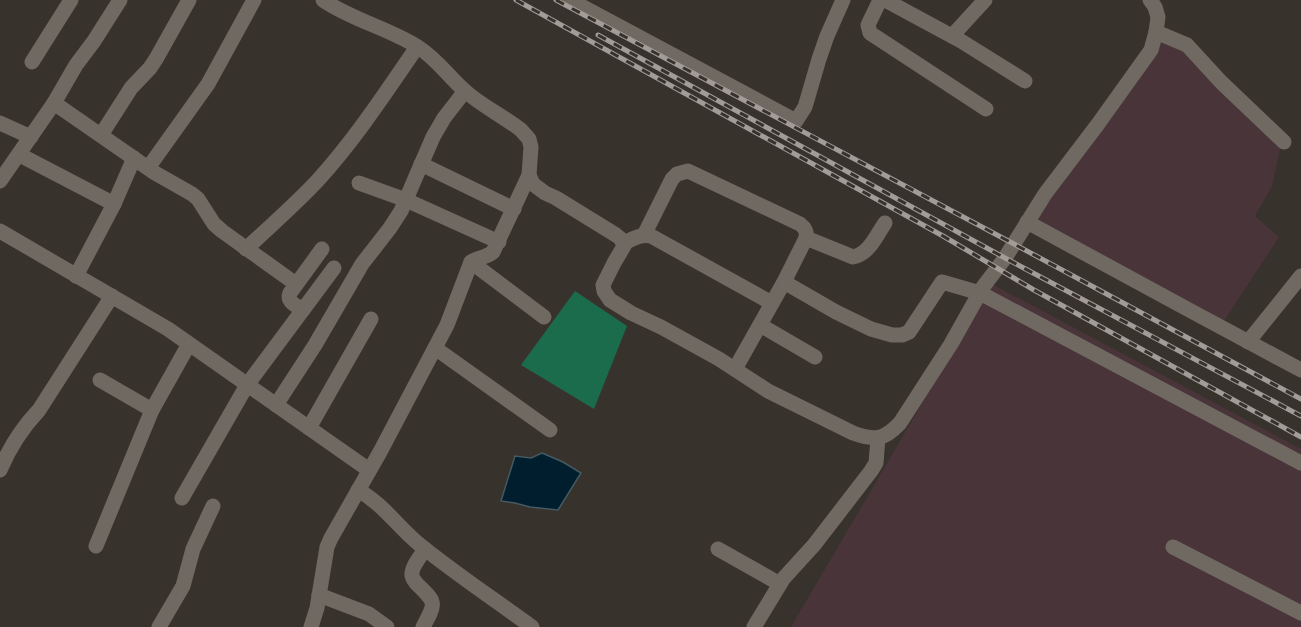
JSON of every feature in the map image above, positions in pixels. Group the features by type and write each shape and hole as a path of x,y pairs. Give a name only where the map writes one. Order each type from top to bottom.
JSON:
{"street":[{"path":"32,62 71,0"},
{"path":"0,181 20,155 120,0"},
{"path":"100,135 131,88 150,68 189,0"},
{"path":"148,168 208,84 254,0"},
{"path":"311,627 317,609 327,547 447,325 471,262 488,256 499,242 529,175 531,147 529,139 521,130 465,91 435,60 417,47 323,0"},
{"path":"570,0 796,121 805,107 822,52 843,0"},
{"path":"880,0 868,25 870,33 986,109"},
{"path":"885,0 952,36 1025,81"},
{"path":"952,36 985,0"},
{"path":"772,303 657,239 644,235 624,243 603,285 606,296 610,300 735,369 768,391 863,436 878,438 892,431 900,423 951,344 980,293 1046,194 1147,56 1156,32 1158,18 1150,0"},
{"path":"1156,32 1187,45 1221,82 1284,142"},
{"path":"246,249 332,164 360,129 417,47"},
{"path":"276,405 315,345 362,264 390,228 406,200 438,128 465,91"},
{"path":"54,102 148,168 198,199 214,224 296,284"},
{"path":"0,123 31,137"},
{"path":"20,155 114,204"},
{"path":"76,276 114,204 134,158"},
{"path":"421,164 514,209"},
{"path":"644,235 672,178 688,171 805,228 806,238 735,369"},
{"path":"529,175 533,184 544,193 608,230 624,243"},
{"path":"359,183 406,200 499,242"},
{"path":"1028,222 1301,370"},
{"path":"806,238 853,257 865,252 885,223"},
{"path":"0,231 168,329 369,470"},
{"path":"303,310 293,304 288,297 322,249"},
{"path":"471,262 544,317"},
{"path":"182,498 247,385 334,268"},
{"path":"1248,342 1301,276"},
{"path":"784,282 836,312 871,329 892,335 909,332 942,282 980,293 1301,463"},
{"path":"0,470 16,438 39,410 112,296"},
{"path":"309,428 371,319"},
{"path":"760,325 815,357"},
{"path":"96,546 152,410 189,344"},
{"path":"435,348 550,430"},
{"path":"100,380 152,410"},
{"path":"754,627 780,584 828,528 871,471 876,463 878,438"},
{"path":"358,490 376,501 403,530 446,566 532,627"},
{"path":"159,627 183,586 193,549 213,506"},
{"path":"1173,547 1301,613"},
{"path":"423,627 433,607 432,600 412,579 411,574 425,549"},
{"path":"718,549 780,584"},
{"path":"319,595 369,614 387,627"}],"shaded area":[{"path":"1160,42 1186,52 1281,145 1272,186 1255,216 1279,237 1224,321 1036,219 1137,83"},
{"path":"992,284 1301,449 1301,627 791,627"}],"green space":[{"path":"575,291 627,326 594,409 521,365"}],"water":[{"path":"542,453 581,473 558,510 501,501 515,456 531,458"}],"railway":[{"path":"516,0 1301,437"},
{"path":"556,0 1301,399"},
{"path":"598,35 1005,258 1301,416"}]}
